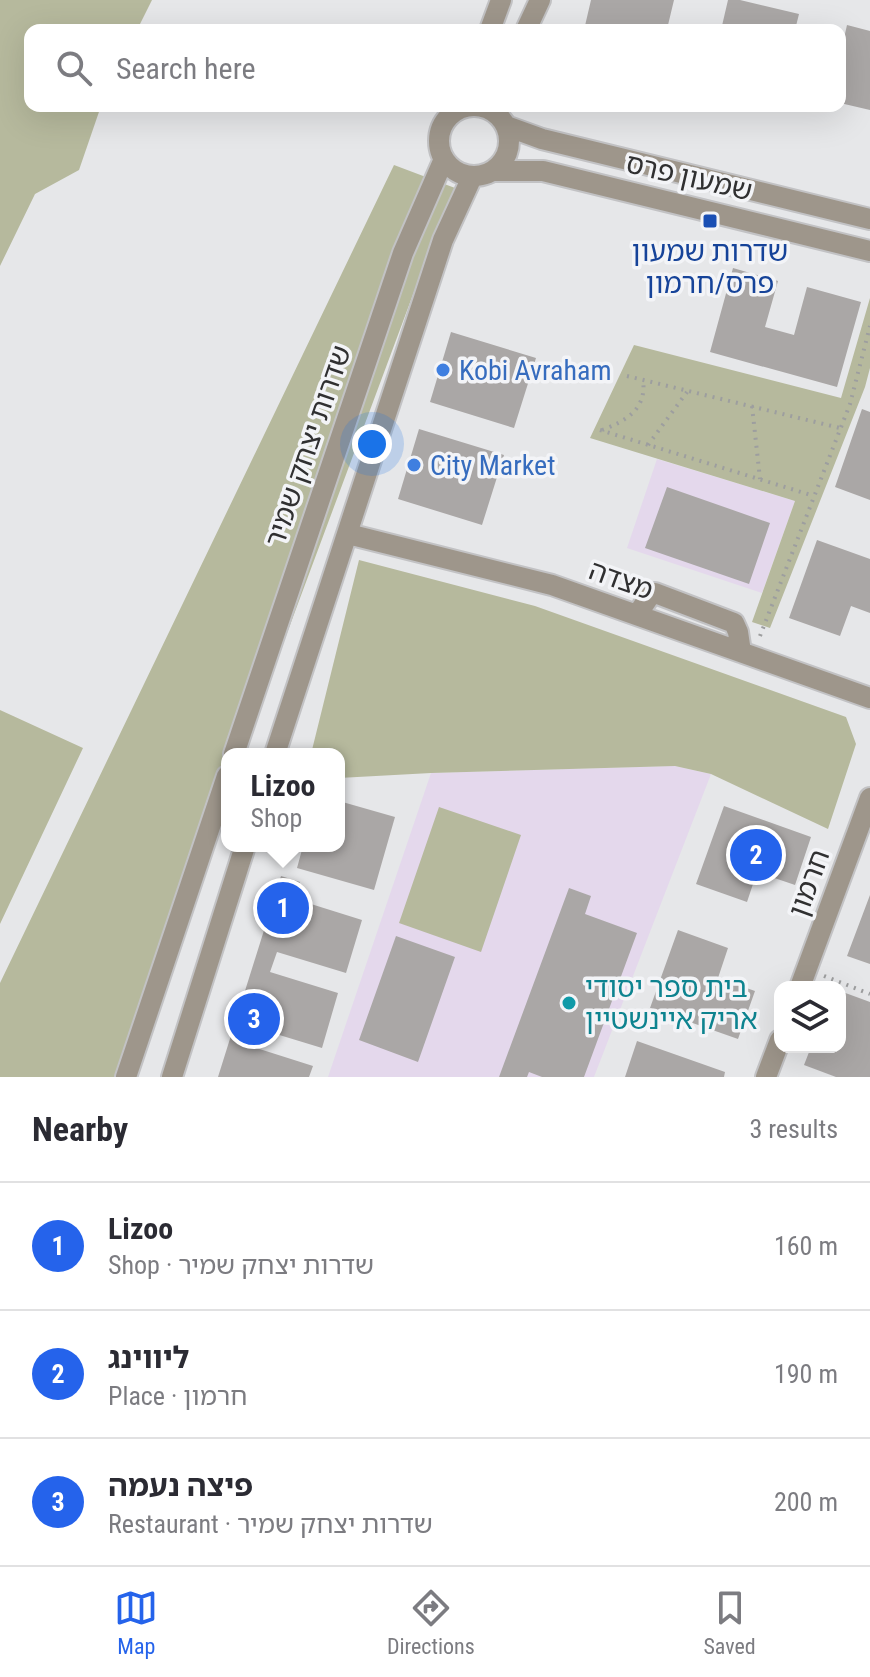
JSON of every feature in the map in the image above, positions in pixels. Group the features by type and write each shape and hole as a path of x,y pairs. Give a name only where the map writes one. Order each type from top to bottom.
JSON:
{"street":[{"path":"492,24 501,0"},
{"path":"529,24 540,0"},
{"path":"454,112 441,129 440,150 444,159 460,174 472,177 493,171 506,156 509,136 503,116"},
{"name":"שמעון פרס","path":"503,116 532,137 870,219"},
{"name":"שדרות יצחק שמיר","path":"236,748 403,253 444,159"},
{"name":"שמעון פרס","path":"493,171 543,171 870,251"},
{"path":"277,748 443,240 472,177"},
{"name":"מצדה","path":"348,534 552,585 870,698"},
{"path":"126,1077 221,794"},
{"name":"חרמון","path":"803,978 870,798"},
{"path":"172,1077 243,852"},
{"path":"766,1077 775,1053"}],"path":[{"path":"746,654 850,404 870,326"},
{"path":"627,376 840,428"},
{"path":"643,380 645,390 636,412 621,423 600,430 814,496"},
{"path":"648,445 688,391"},
{"path":"752,406 760,479"},
{"path":"803,978 870,994"}],"shaded area":[{"path":"657,459 795,501 762,593 627,548"},
{"path":"675,766 711,774 594,1077 328,1077 431,773"}],"green space":[{"path":"0,0 152,0 140,24 24,24 24,112 99,112 79,170 35,194 0,266"},
{"path":"394,165 455,188 244,748 221,748 221,809 121,1077 0,1077 0,983"},
{"path":"870,298 870,368 865,387 770,628 752,622 795,501 590,438 634,345 841,398"},
{"path":"359,560 535,606 846,717 856,744 828,829 711,774 675,766 345,778 345,748 312,748"},
{"path":"0,710 83,748 0,924"},
{"path":"439,807 521,835 481,952 399,923"}],"building":[{"path":"591,0 674,0 668,24 585,24"},
{"path":"728,0 799,14 796,24 722,24"},
{"path":"847,25 870,31 870,110 846,104"},
{"path":"733,268 778,281 765,327 794,335 807,287 861,302 837,387 710,352"},
{"path":"451,332 536,358 514,428 430,402"},
{"path":"862,409 870,412 870,500 835,487"},
{"path":"419,429 504,455 482,525 398,499"},
{"path":"667,487 770,523 749,584 645,548"},
{"path":"817,540 870,559 870,613 851,606 840,636 789,618"},
{"path":"345,803 395,817 374,890 297,868 301,852 345,852"},
{"path":"724,806 811,837 795,885 757,872 747,902 696,884"},
{"path":"281,876 300,882 295,899 362,920 346,973 277,952 270,972 338,993 322,1048 250,1026 244,1044 313,1066 309,1077 218,1077"},
{"name":"בית ספר יסודי אריק איינשטיין","path":"569,888 591,896 585,914 637,933 584,1077 542,1077 529,1072 527,1077 499,1077"},
{"path":"870,895 870,964 847,956"},
{"path":"678,930 728,948 718,978 755,991 738,1039 650,1008"},
{"path":"396,936 455,957 418,1062 359,1040"},
{"path":"846,993 870,1002 870,1077 836,1077 804,1065 809,1053 846,1053"},
{"path":"637,1041 725,1072 724,1077 625,1077"}],"place":[{"name":"שדרות שמעון פרס/חרמון","path":"710,221"},
{"name":"Kobi Avraham","path":"443,370"},
{"name":"City Market","path":"414,465"},
{"name":"ליווינג","path":"756,855"},
{"name":"Lizoo","path":"283,908"},
{"name":"בית ספר יסודי אריק איינשטיין","path":"569,1003"},
{"name":"פיצה נעמה","path":"254,1019"}]}
